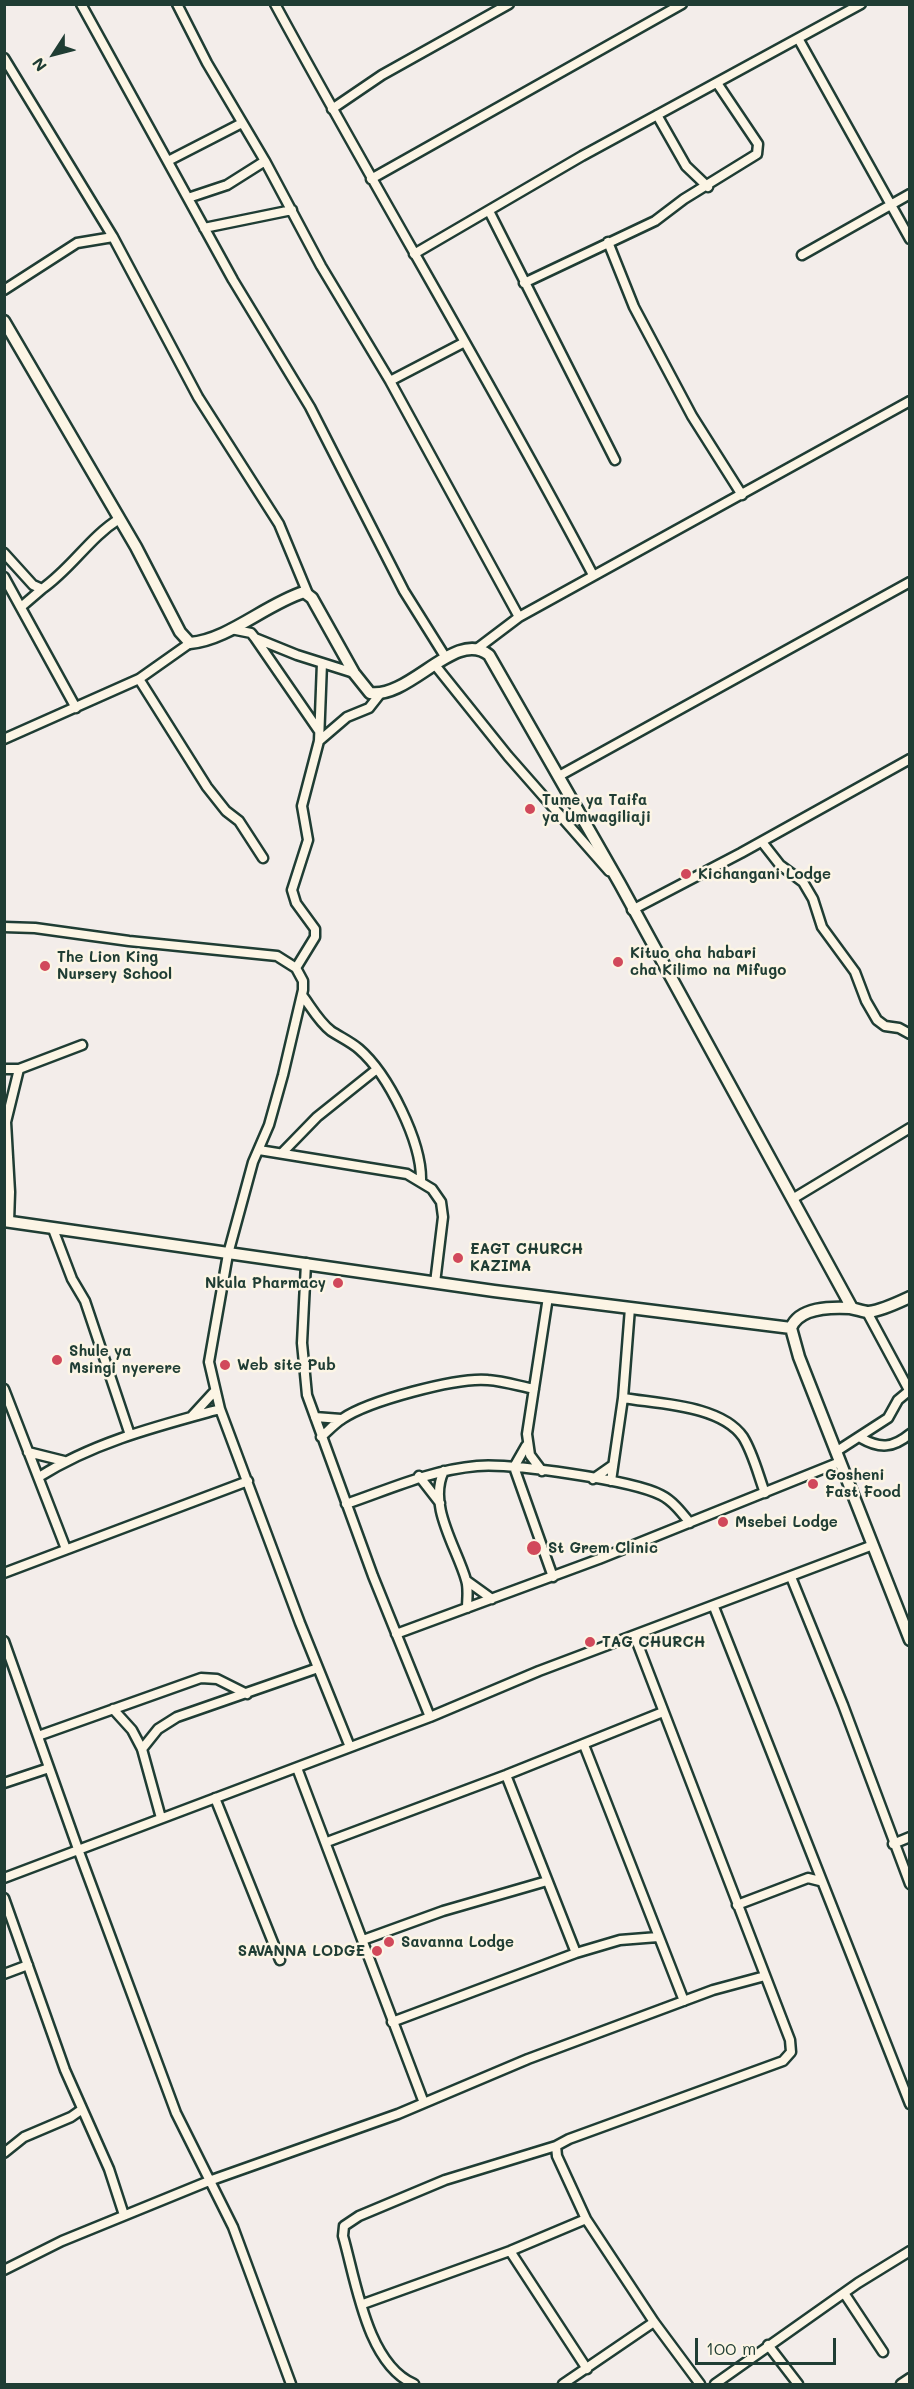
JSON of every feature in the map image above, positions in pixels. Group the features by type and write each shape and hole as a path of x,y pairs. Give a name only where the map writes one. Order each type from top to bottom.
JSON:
{"street":[{"path":"81,4 204,228 310,407 404,591 446,658"},
{"path":"177,4 332,285 390,381 519,617"},
{"path":"275,4 463,342 552,496 594,575"},
{"path":"332,109 382,75 509,4"},
{"path":"371,178 682,4"},
{"path":"414,254 657,115 799,40 861,4"},
{"path":"799,40 909,239"},
{"path":"4,58 112,237 198,397 279,524 308,594 354,673 370,693 381,694 404,685 461,650 478,648 519,617 908,404"},
{"path":"524,283 655,221 684,200 753,158 758,150 754,138 717,83"},
{"path":"657,115 686,166 708,187"},
{"path":"168,161 242,123"},
{"path":"188,198 227,185 265,161"},
{"path":"802,255 909,194"},
{"path":"204,228 292,210"},
{"path":"489,211 524,283 573,373 615,460"},
{"path":"4,290 77,243 112,237"},
{"path":"608,242 634,307 692,416 742,495"},
{"path":"4,321 119,519 170,616 190,643"},
{"path":"390,381 463,342"},
{"path":"21,607 77,560 96,535 119,519"},
{"path":"4,553 33,585 42,589"},
{"path":"4,577 76,708"},
{"path":"560,776 909,582"},
{"path":"4,739 139,679 190,643 231,628 286,598 303,592 308,594"},
{"path":"231,628 251,633 319,736"},
{"path":"255,638 354,673"},
{"path":"478,648 489,655 560,776 632,910 794,1198 852,1308"},
{"path":"296,968 315,938 315,929 296,903 292,890 308,840 302,806 319,736 322,663"},
{"path":"435,665 529,781 620,884"},
{"path":"139,679 207,787 244,828 263,858"},
{"path":"319,736 346,717 369,708 381,694"},
{"path":"632,910 762,842 909,760"},
{"path":"762,842 780,865 803,882 813,899 822,927 855,972 866,1001 878,1020 885,1026 899,1028 909,1034"},
{"path":"4,927 35,928 139,942 277,956 296,968 303,981 302,995 282,1079 228,1254 210,1354 214,1392 220,1409 350,1747"},
{"path":"302,995 326,1026 359,1049 377,1069 412,1132 421,1159 421,1181"},
{"path":"4,1069 19,1069 82,1046"},
{"path":"19,1069 6,1122 10,1192 7,1221 435,1283 791,1328"},
{"path":"282,1153 331,1104 377,1069"},
{"path":"794,1198 909,1128"},
{"path":"259,1150 388,1171 421,1181 432,1189 441,1202 441,1234 435,1283"},
{"path":"53,1229 72,1279 85,1301 130,1435"},
{"path":"306,1263 303,1371 315,1417 346,1504 430,1716"},
{"path":"548,1296 526,1446 514,1467 553,1577"},
{"path":"909,1297 894,1305 867,1312 852,1308 810,1311 799,1316 791,1328 799,1357 909,1640"},
{"path":"611,1481 623,1398 630,1308"},
{"path":"396,1634 690,1524 765,1493 838,1456 888,1418 898,1400 909,1390 867,1312"},
{"path":"321,1437 342,1419 405,1395 464,1380 490,1380 534,1389"},
{"path":"4,1389 66,1549"},
{"path":"192,1417 214,1392"},
{"path":"623,1398 708,1413 725,1419 734,1426 749,1449 765,1493"},
{"path":"39,1477 64,1461 130,1435 220,1409"},
{"path":"315,1417 342,1419"},
{"path":"861,1438 873,1445 886,1447 900,1442 909,1434"},
{"path":"526,1446 542,1471"},
{"path":"28,1452 64,1461"},
{"path":"593,1479 613,1465"},
{"path":"346,1504 419,1476 478,1466 514,1467 611,1481 660,1494 669,1499 690,1524"},
{"path":"444,1472 439,1486 441,1503 466,1581 467,1608"},
{"path":"419,1476 441,1503"},
{"path":"4,1573 248,1482"},
{"path":"4,1878 297,1768 539,1671 635,1637 873,1545"},
{"path":"791,1577 843,1705 909,1884"},
{"path":"466,1581 492,1599"},
{"path":"714,1607 909,2104"},
{"path":"414,2385 394,2371 382,2355 363,2304 343,2236 346,2223 445,2180 556,2146 787,2059 791,2052 790,2040 635,1637"},
{"path":"4,1641 176,2113 208,2181 226,2211 255,2281 291,2385"},
{"path":"142,1749 165,1723 318,1668"},
{"path":"38,1736 201,1678 217,1679 247,1694"},
{"path":"113,1709 132,1730 142,1749 161,1818"},
{"path":"327,1842 584,1745 663,1712"},
{"path":"584,1745 684,2001"},
{"path":"4,1783 49,1768"},
{"path":"297,1768 327,1842 424,2103"},
{"path":"506,1775 576,1953"},
{"path":"215,1798 280,1960"},
{"path":"893,1844 909,1837"},
{"path":"737,1905 808,1878 820,1881"},
{"path":"363,1940 444,1911 546,1881"},
{"path":"4,1898 81,2110 105,2160 124,2215"},
{"path":"392,2022 576,1953 620,1940 658,1937"},
{"path":"4,1974 28,1965"},
{"path":"4,2270 37,2252 208,2181 424,2103 528,2059 684,2001 765,1976"},
{"path":"4,2153 24,2137 71,2117 81,2110"},
{"path":"556,2146 557,2156 586,2219 654,2322 700,2385"},
{"path":"363,2304 510,2251 586,2219"},
{"path":"510,2251 587,2369"},
{"path":"719,2383 844,2293 909,2251"},
{"path":"844,2293 883,2352"},
{"path":"563,2385 654,2322"},
{"path":"768,2346 798,2385"},
{"path":"901,2385 909,2378"}],"place":[{"name":"Tume ya Taifa ya Umwagiliaji","path":"530,809"},
{"name":"Kichangani Lodge","path":"686,874"},
{"name":"Kituo cha habari cha Kilimo na Mifugo","path":"618,962"},
{"name":"The Lion King Nursery School","path":"45,966"},
{"name":"EAGT CHURCH KAZIMA","path":"458,1258"},
{"name":"Nkula Pharmacy","path":"338,1283"},
{"name":"Shule ya Msingi nyerere","path":"57,1360"},
{"name":"Web site Pub","path":"225,1365"},
{"name":"Gosheni Fast Food","path":"813,1484"},
{"name":"Msebei Lodge","path":"723,1522"},
{"name":"St Grem Clinic","path":"534,1548"},
{"name":"TAG CHURCH","path":"590,1642"},
{"name":"Savanna Lodge","path":"389,1942"},
{"name":"SAVANNA LODGE","path":"377,1951"}]}
